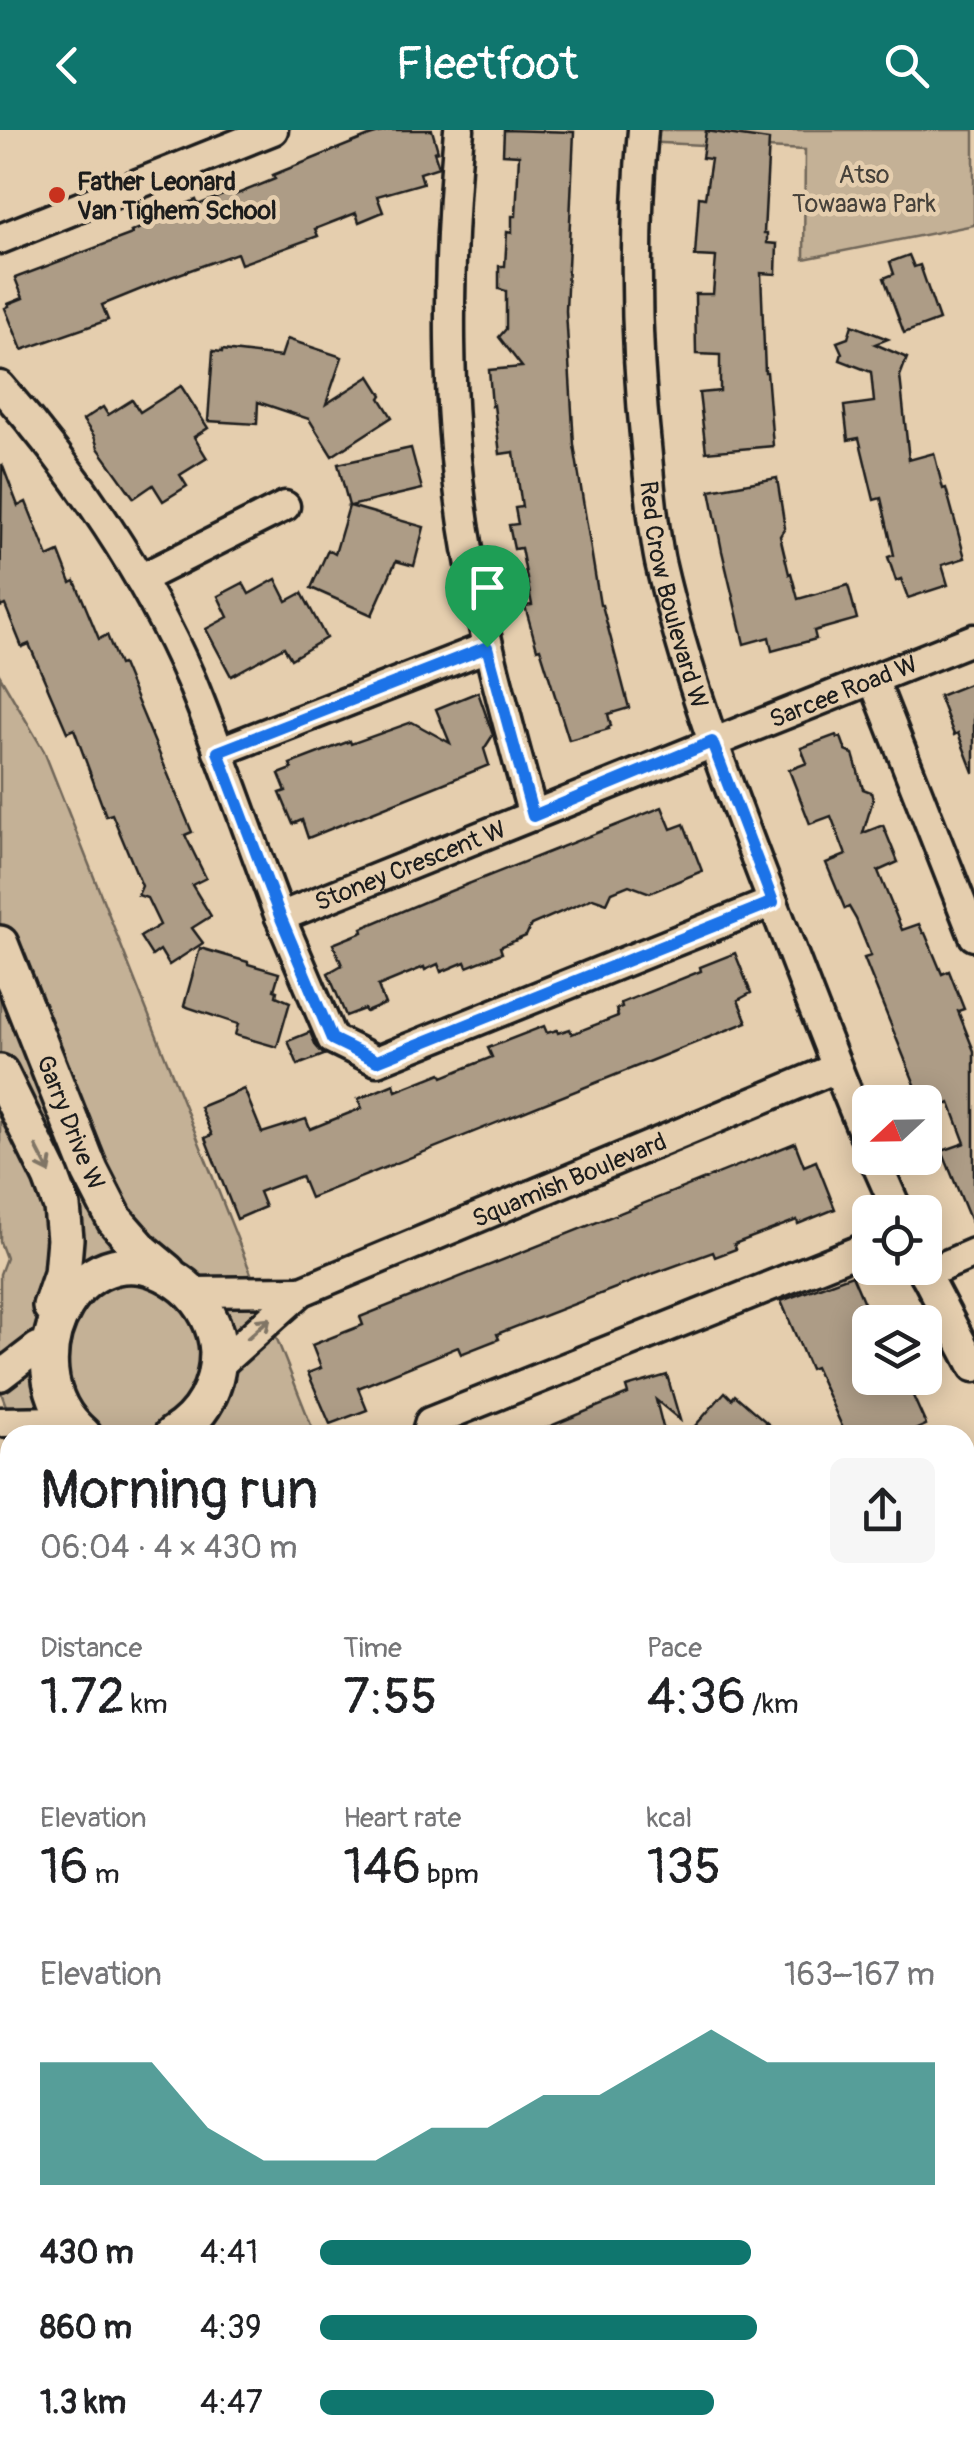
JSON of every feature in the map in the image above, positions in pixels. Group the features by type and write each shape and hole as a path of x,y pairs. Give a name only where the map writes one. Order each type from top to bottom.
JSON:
{"main road":[{"name":"Garry Drive W","path":"0,944 90,1171 115,1220 143,1252 204,1308 218,1346 216,1376"},
{"name":"Garry Drive W","path":"0,1072 62,1207 62,1274 38,1346"},
{"path":"51,1308 79,1280 117,1266 157,1270 183,1286"},
{"path":"38,1346 42,1386 51,1405 71,1425"},
{"path":"185,1425 204,1404 216,1376"},
{"path":"210,1425 216,1376"}],"street":[{"path":"0,240 273,130"},
{"path":"459,130 452,206 453,424 468,546 487,647 533,816"},
{"name":"Red Crow Boulevard W","path":"643,130 635,242 635,315 659,558 712,742 852,1106"},
{"path":"0,386 61,462 140,580 190,679 280,916 332,1039 377,1061 773,902"},
{"path":"140,580 285,506"},
{"name":"Sarcee Road W","path":"712,742 974,640"},
{"path":"218,752 487,647"},
{"path":"872,679 974,936"},
{"name":"Stoney Crescent W","path":"280,916 712,742"},
{"name":"Squamish Boulevard","path":"216,1376 302,1291 836,1068"},
{"path":"429,1425 852,1253"},
{"path":"942,1265 974,1253"},
{"path":"931,1285 974,1367"},
{"name":"Squamish Boulevard","path":"183,1286 302,1291"},
{"path":"0,1376 38,1346"},
{"path":"0,1422 37,1425"}],"green space":[{"name":"Atso Towaawa Park","path":"643,130 974,130 974,225 804,259 805,150 642,142"},
{"path":"0,676 44,751 311,1425 13,1425 0,1390 0,1274 6,1258 0,1242"}],"building":[{"path":"389,130 432,130 439,167 420,173 423,183 377,196 383,212 359,222 356,213 315,229 318,236 241,264 237,253 171,277 102,305 108,320 22,350 5,308 23,298 15,278 132,234 196,200 198,205 233,191 235,195 275,179 273,175"},
{"path":"504,130 574,132 566,311 574,445 600,605 629,708 608,714 609,729 569,740 525,606 532,605 521,548 514,549 509,525 518,524 515,508 522,507 514,452 500,454 492,406 489,370 522,367 499,337 506,329 506,291 499,289 499,266 505,266 507,232 512,233 512,216 516,216 519,155 503,154"},
{"path":"706,131 769,140 764,233 767,243 777,244 776,274 761,273 773,446 706,452 699,393 720,391 720,355 696,354 695,294 713,294 716,257 695,256 699,197 705,198 711,159 702,158"},
{"path":"909,255 914,267 920,265 939,320 904,333 884,278 894,274 890,262"},
{"path":"852,325 888,339 875,344 907,358 900,376 909,460 934,453 965,558 942,565 948,585 908,598 901,579 896,581 888,557 894,555 881,498 874,500 859,438 848,440 844,406 874,402 871,372 840,360 842,353 837,342 848,338"},
{"path":"287,339 342,357 326,404 370,376 392,417 332,456 309,419 258,402 257,424 208,421 213,351 281,357"},
{"path":"181,386 208,428 194,437 207,458 180,475 187,486 163,501 153,485 134,498 83,420 103,407 108,415 132,400 140,412"},
{"path":"411,448 422,489 350,506 424,527 414,566 396,561 372,615 311,588 328,550 335,554 349,506 338,464"},
{"path":"2,464 18,506 26,502 48,557 59,552 99,639 107,635 119,665 122,664 192,832 185,835 206,878 192,885 211,916 192,928 203,943 169,965 160,950 152,956 140,937 160,925 147,898 138,895 142,886 112,814 106,816 74,729 67,732 29,644 22,647 5,605 0,607"},
{"path":"777,478 785,528 780,536 798,599 848,585 857,619 814,631 816,639 772,651 769,637 744,644 710,490"},
{"path":"276,579 287,601 302,593 326,638 291,659 284,647 231,676 206,629 228,617 218,596 243,583 249,594"},
{"path":"974,682 974,772 973,772 939,696"},
{"path":"478,692 493,735 484,749 489,765 308,838 302,820 293,824 280,793 286,791 279,774 292,769 290,764 412,722 450,743 436,709"},
{"path":"836,735 841,737 846,751 853,754 863,789 871,792 873,800 863,833 883,825 898,862 878,871 902,930 919,924 942,974 949,971 964,1009 958,1011 974,1051 974,1229 942,1151 965,1143 950,1103 942,1106 942,1085 915,1085 864,958 871,956 826,863 846,855 831,816 810,824 789,770 807,763 801,748"},
{"path":"662,807 671,829 684,824 702,871 650,893 629,885 612,892 607,903 593,898 531,925 526,936 500,947 502,953 441,972 438,964 425,970 424,967 378,986 385,1004 346,1016 328,973 342,965 333,944 438,896"},
{"path":"200,948 279,973 276,996 290,1002 277,1047 235,1035 238,1024 184,1006"},
{"path":"735,953 751,993 738,1000 747,1022 310,1198 301,1176 259,1192 265,1207 237,1219 205,1138 212,1135 200,1107 244,1089 262,1133 306,1119 310,1129 362,1108 358,1099 394,1084 396,1091 441,1073 443,1077 492,1057 488,1048 544,1026 547,1033 570,1029 572,1034 618,1016 616,1009 622,1007 621,1003"},
{"path":"310,1032 324,1055 298,1065 288,1041"},
{"path":"795,1143 804,1166 816,1161 835,1209 734,1244 736,1249 715,1257 713,1252 644,1277 497,1334 499,1339 461,1354 458,1347 358,1388 367,1410 330,1424 308,1373 321,1368 312,1345 363,1325 360,1317"},
{"path":"852,1275 852,1285 856,1285 865,1305 852,1305 852,1395 913,1395 926,1425 841,1425 815,1367 810,1369 781,1301"},
{"path":"667,1375 680,1420 656,1400 662,1425 553,1425 628,1394 626,1387"},
{"path":"725,1392 732,1399 735,1395 770,1425 696,1425"}],"place":[{"name":"Father Leonard Van Tighem School","path":"57,195"}],"route":[{"path":"487,647 533,816 712,742 773,902 377,1061 332,1039 218,752 487,647"}]}
